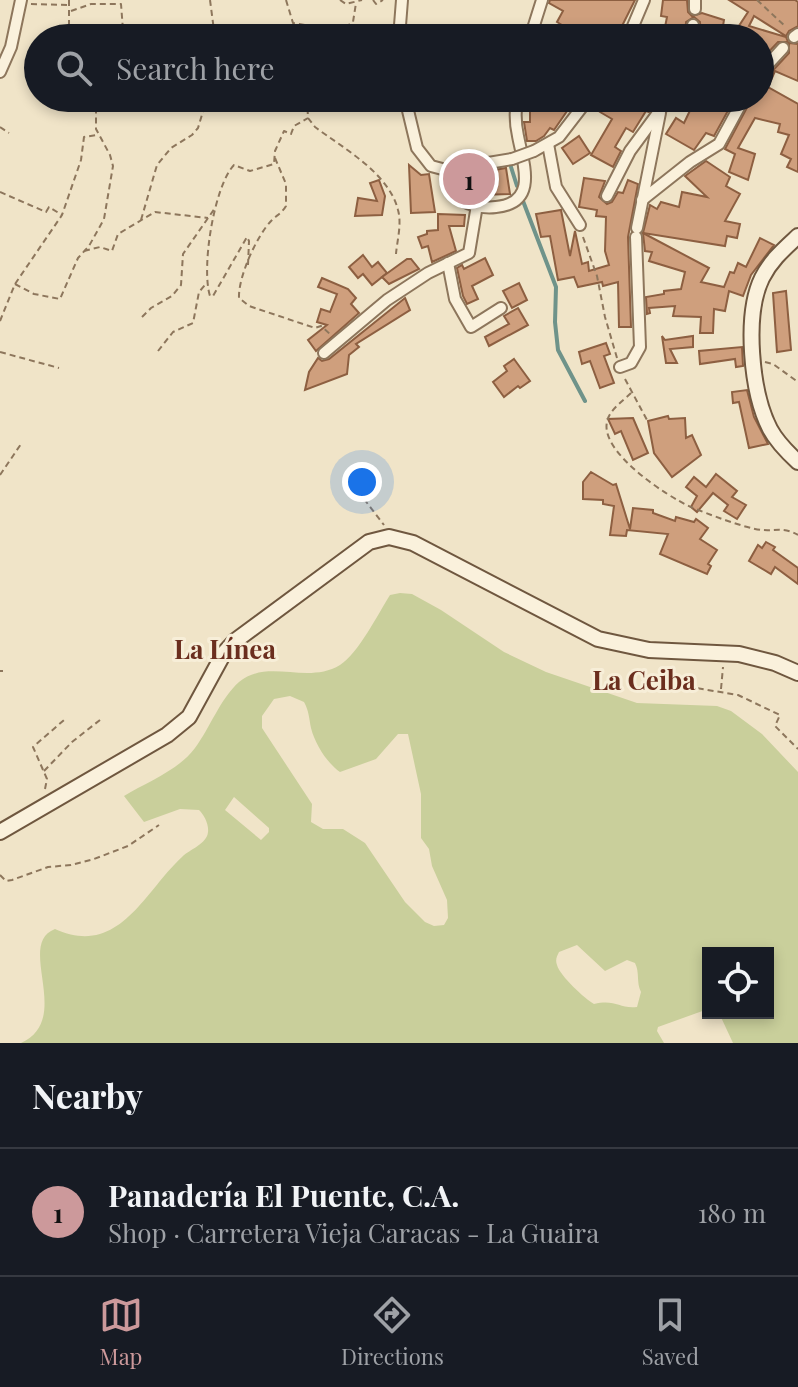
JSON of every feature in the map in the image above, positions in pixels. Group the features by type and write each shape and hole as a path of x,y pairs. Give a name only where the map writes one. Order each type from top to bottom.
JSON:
{"main road":[{"path":"798,236 776,255 760,281 752,311 754,359 765,418 781,444 798,462"},
{"path":"0,832 181,724 189,717 224,653 247,630 369,542 389,537 431,550 598,639 649,650 724,652 755,657 798,673"}],"street":[{"path":"400,24 402,0"},
{"path":"534,24 542,0"},
{"path":"634,24 644,0"},
{"path":"0,72 11,47 21,2"},
{"path":"774,58 783,48"},
{"path":"408,112 422,157 431,166 446,170 512,159 534,151 570,126 580,112"},
{"path":"446,170 454,195 477,205 499,207 512,203 523,190 527,176 515,112"},
{"path":"642,200 690,162 719,144 736,112"},
{"path":"607,196 630,151 660,113"},
{"path":"620,367 631,363 640,347 636,233 660,113"},
{"path":"548,144 556,187 580,225"},
{"path":"324,353 387,300 428,273 466,255 471,249 477,205"},
{"path":"448,263 455,299 471,327 501,308"}],"path":[{"path":"69,0 70,24"},
{"path":"210,0 213,24"},
{"path":"286,0 293,23 299,24"},
{"path":"340,0 346,4 362,0"},
{"path":"373,0 376,4 383,0"},
{"path":"757,0 796,36"},
{"path":"21,2 70,5"},
{"path":"350,24 353,22 356,3"},
{"path":"71,11 91,4 121,4 123,24"},
{"path":"15,284 34,294 60,299 78,258 104,219 113,166 98,135 96,112"},
{"path":"141,220 157,165 171,148 192,135 204,112"},
{"path":"308,112 308,118 372,172 388,191 398,208 396,254"},
{"path":"248,265 247,237 212,297 206,284 206,252 221,187 231,167 239,166 250,171 274,164 284,131 291,134 294,126 308,118"},
{"path":"0,127 9,133"},
{"path":"0,321 15,284 62,215 81,160 84,137 98,135"},
{"path":"274,157 286,184 286,206 263,233 248,265 239,292 242,302 315,328 321,326 338,341"},
{"path":"0,192 46,212 49,207 62,215"},
{"path":"142,317 172,296 181,285 183,254 217,204"},
{"path":"84,251 100,247 112,251 118,234 155,212 208,218"},
{"path":"580,225 597,276 620,367 647,420"},
{"path":"158,351 173,332 193,323 199,292 206,284"},
{"path":"0,352 59,368"},
{"path":"754,359 773,364 798,382"},
{"path":"631,393 613,411 606,425 610,441 630,465 690,507 762,530 780,528 798,535"},
{"path":"0,475 21,444"},
{"path":"364,499 384,525 389,537"},
{"path":"721,690 724,652"},
{"path":"678,685 721,690 780,715 775,726 798,749"},
{"path":"44,806 47,779 33,747 64,720"},
{"path":"43,772 72,742 100,720"},
{"path":"0,875 6,881 12,880 48,867 94,859 128,846 159,825"}],"green space":[{"path":"412,594 504,652 546,672 637,703 717,706 731,711 762,734 798,772 798,1043 733,1043 722,1019 774,1019 774,947 702,947 702,1011 658,1027 664,1043 21,1043 36,1032 43,1017 45,1000 40,950 44,937 55,929 77,936 96,935 113,928 128,917 168,871 207,836 207,823 199,810 180,809 144,822 124,796 172,769 188,756 239,682 262,672 314,673 327,670 347,660 390,595","holes":["290,696 304,702 319,747 340,772 376,759 398,734 408,734 421,794 421,838 429,849 432,866 447,900 448,918 444,925 434,926 425,922 405,902 365,843 343,829 323,829 311,822 312,804 262,728 262,716 274,699","234,797 269,828 261,840 225,810","577,945 605,971 627,960 635,963 641,992 637,1007 594,1004 573,987 559,970 556,961 559,952"]}],"building":[{"path":"550,0 635,0 623,24 560,24 557,22 563,11 549,3"},
{"path":"663,0 687,0 688,12 692,16 702,13 724,20 723,24 700,24 694,17 686,24 666,24 667,17 661,16"},
{"path":"729,0 795,0 798,2 798,26 786,36 774,28 774,24 767,24 754,16 750,24 740,24 748,12"},
{"path":"774,33 786,37 788,42 778,42 774,46"},
{"path":"789,43 798,44 798,81 775,71 774,73 774,69 789,53"},
{"path":"774,90 798,104 798,172 787,167 791,159 781,154 789,135 778,132 780,124 755,118 738,148 755,154 748,180 729,172 735,154 725,149 745,112 774,112"},
{"path":"530,112 566,112 554,130 550,128 536,141 527,141 524,122 530,122"},
{"path":"600,112 645,112 633,132 626,128 615,147 621,151 613,167 591,155 612,119"},
{"path":"689,112 727,112 714,136 706,133 694,150 666,134 676,118 684,123"},
{"path":"579,136 590,153 573,164 562,148"},
{"path":"706,161 730,177 726,186 740,194 725,221 740,224 737,238 727,236 725,246 643,233 650,205 657,209 661,202 679,207 682,192 707,197 685,176"},
{"path":"409,165 421,175 429,174 435,212 411,213"},
{"path":"506,168 510,194 480,195 478,173"},
{"path":"584,178 605,181 599,197 607,204 618,192 623,193 628,180 638,184 628,237 631,327 619,327 618,282 578,287 574,277 558,280 550,236 541,237 536,214 561,210 570,256 575,231 582,264 588,262 589,271 609,265 605,251 606,217 596,216 597,210 579,207"},
{"path":"379,180 385,196 382,215 355,216 358,198 377,201 370,183"},
{"path":"438,214 465,215 464,226 449,226 456,251 432,262 428,246 422,248 418,237 427,234 427,231 438,230"},
{"path":"643,233 709,268 701,282 724,287 738,263 746,267 760,238 774,245 751,275 743,296 729,291 725,311 714,309 713,333 700,333 701,317 673,316 675,306 649,308 650,313 647,314 646,297 681,289 685,272 649,261 652,252 645,251"},
{"path":"363,255 372,267 378,262 387,273 372,285 363,274 358,278 349,267"},
{"path":"485,258 493,275 472,286 478,299 467,304 457,268 462,265 464,269"},
{"path":"411,259 419,269 389,284 382,277"},
{"path":"322,278 348,289 356,298 351,304 359,313 316,351 308,340 327,325 317,322 321,309 330,312 337,294 318,287"},
{"path":"519,283 527,300 512,308 503,291"},
{"path":"786,291 791,350 777,352 773,293"},
{"path":"405,298 410,310 356,344 359,347 349,355 347,374 305,390 309,372 318,358 322,361 329,359"},
{"path":"518,308 528,325 489,346 485,337 509,324 504,316"},
{"path":"662,336 665,340 693,336 693,347 670,349 677,363 666,363"},
{"path":"606,343 610,354 604,356 614,383 600,388 590,361 582,364 579,352"},
{"path":"742,347 743,366 736,367 735,359 700,364 699,351"},
{"path":"514,359 530,381 504,397 493,382 507,371 504,366"},
{"path":"747,390 754,417 768,444 749,448 739,402 733,403 732,392"},
{"path":"668,416 669,419 685,418 686,438 692,435 701,455 672,477 654,453 648,421"},
{"path":"633,418 648,453 633,460 621,431 615,434 608,419"},
{"path":"591,472 616,484 630,529 633,508 653,510 653,513 675,521 676,517 694,522 696,519 708,528 700,539 717,550 708,564 711,566 707,574 660,554 668,534 627,530 626,536 610,535 614,506 603,504 603,500 583,499 583,482"},
{"path":"716,474 737,491 732,497 746,505 737,519 724,511 728,505 713,493 697,512 691,507 697,496 686,487 694,477 706,487"},
{"path":"766,542 798,568 798,584 775,567 771,574 749,561 758,545 762,548"}],"waterway":[{"path":"511,167 517,186"},
{"path":"523,201 556,287 558,350 585,401"}],"place":[{"name":"Panadería El Puente, C.A.","path":"469,179"}],"district":[{"name":"La Línea","path":"225,650"},
{"name":"La Ceiba","path":"644,681"}]}
